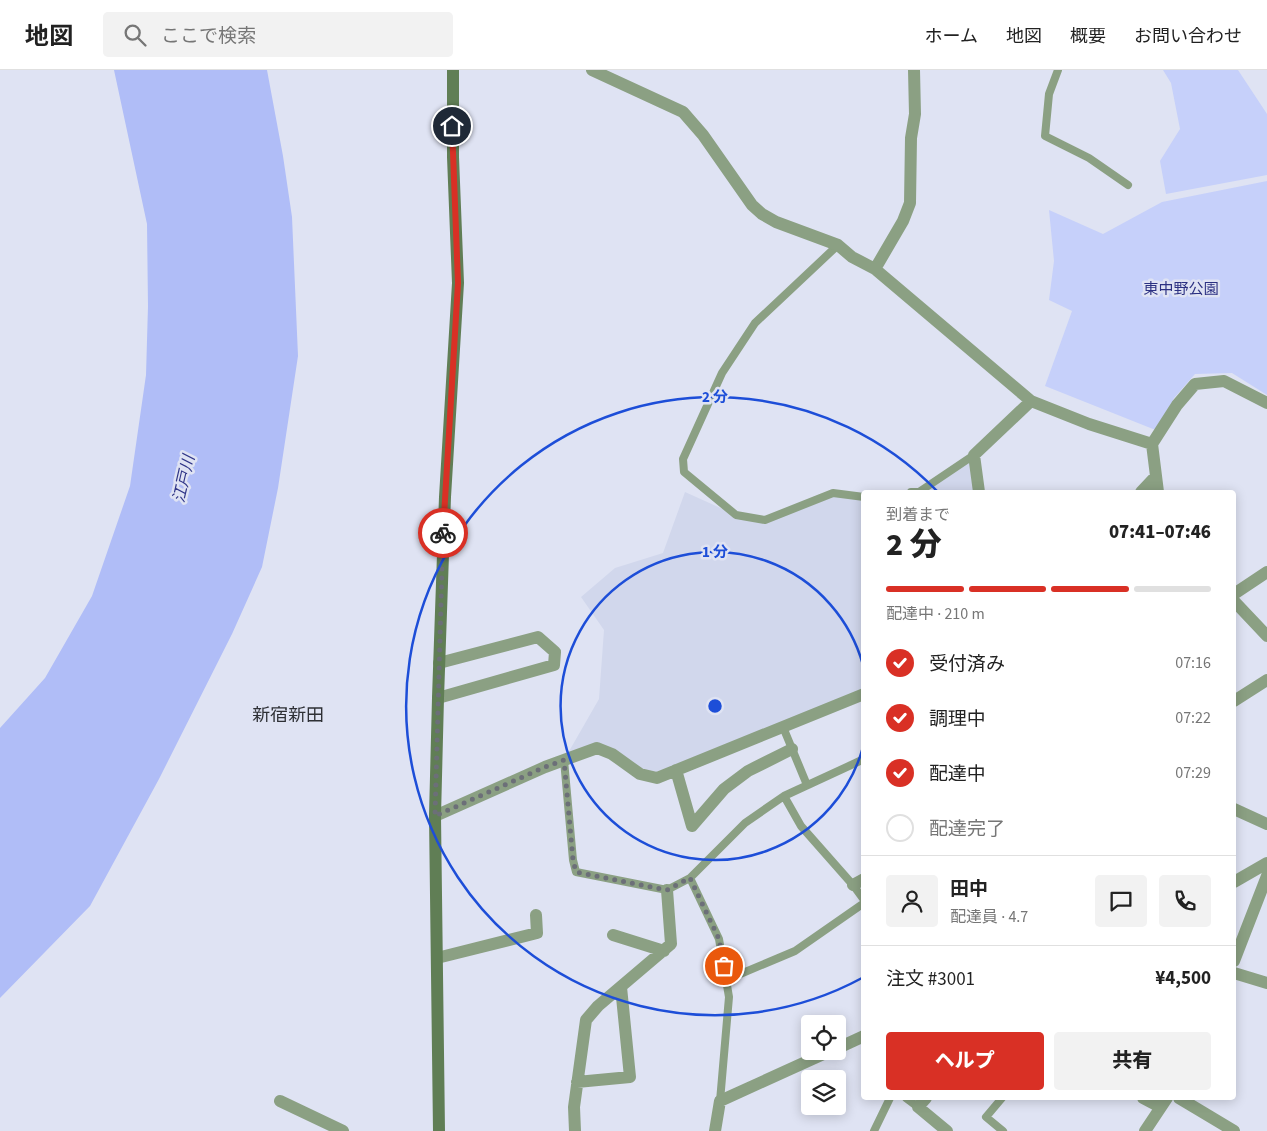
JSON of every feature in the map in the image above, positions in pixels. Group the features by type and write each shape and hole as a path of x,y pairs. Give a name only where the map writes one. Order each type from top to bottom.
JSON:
{"street":[{"path":"439,1131 435,816 445,497 458,283 452,70"},
{"path":"592,70 683,112 703,135 752,205 762,214 776,222 838,245 852,258 875,269 1031,401 1089,424 1152,444"},
{"path":"875,269 910,203 911,138 915,114 914,70"},
{"path":"1158,490 1152,444 1177,405 1195,384 1224,381 1267,403"},
{"path":"979,490 974,455 1031,401"},
{"path":"1143,490 1156,476"},
{"path":"1236,593 1267,572"},
{"path":"1236,603 1267,636"},
{"path":"438,698 554,665 555,652 538,637 439,663"},
{"path":"1236,700 1267,680"},
{"path":"435,816 545,767 597,748 612,754 640,774 657,778 861,695"},
{"path":"676,770 692,826 724,789 748,771 792,749"},
{"path":"1236,810 1267,824"},
{"path":"1236,881 1267,863"},
{"path":"1236,956 1267,876"},
{"path":"575,1131 574,1107 586,1020 598,1006 671,944 667,890"},
{"path":"437,958 537,933 536,915"},
{"path":"613,935 664,951"},
{"path":"1236,974 1267,983"},
{"path":"577,1082 630,1077 621,987"},
{"path":"846,1044 861,1037"},
{"path":"715,1131 720,1101 810,1060"},
{"path":"1182,1100 1234,1131"},
{"path":"280,1101 344,1131"},
{"path":"922,1102 947,1131"},
{"path":"1145,1131 1163,1102"}],"lane":[{"path":"1058,70 1050,94 1045,136 1089,158 1128,185"},
{"path":"838,245 755,323 722,373 682,459 684,472 736,516 765,520 833,493 861,497"},
{"path":"922,490 974,455"},
{"path":"783,727 807,785"},
{"path":"564,760 573,860 576,872 667,890 690,878 745,823 784,796 861,760"},
{"path":"784,796 801,826 859,882"},
{"path":"690,878 719,939 729,997 720,1101"},
{"path":"726,980 795,951 861,903"},
{"path":"874,1131 889,1100"},
{"path":"1000,1100 986,1116 1003,1131"}],"shaded area":[{"path":"974,455 979,490 914,490"},
{"path":"685,492 736,515 765,520 833,493 861,497 861,695 657,778 597,748 564,760 599,699 604,630 581,597 615,568 663,553"}],"green space":[{"path":"1163,70 1238,70 1267,114 1267,175 1166,194 1160,161 1180,129 1171,83"},
{"name":"東中野公園","path":"1267,181 1267,395 1232,373 1195,374 1174,398 1158,431 1045,386 1072,311 1049,300 1054,261 1049,210 1103,234 1162,202"}],"water":[{"name":"江戸川","path":"114,70 267,70 292,217 298,356 278,488 262,567 232,634 159,779 90,906 0,998 0,728 45,678 92,596 130,486 146,375 148,306 147,224"}],"way so far":[{"path":"443,533 435,816 564,760 573,860 576,872 667,890 690,878 719,939 724,966"}],"district":[{"name":"新宿新田","path":"288,715"}],"route":[{"path":"443,533 458,283 452,126"}]}
